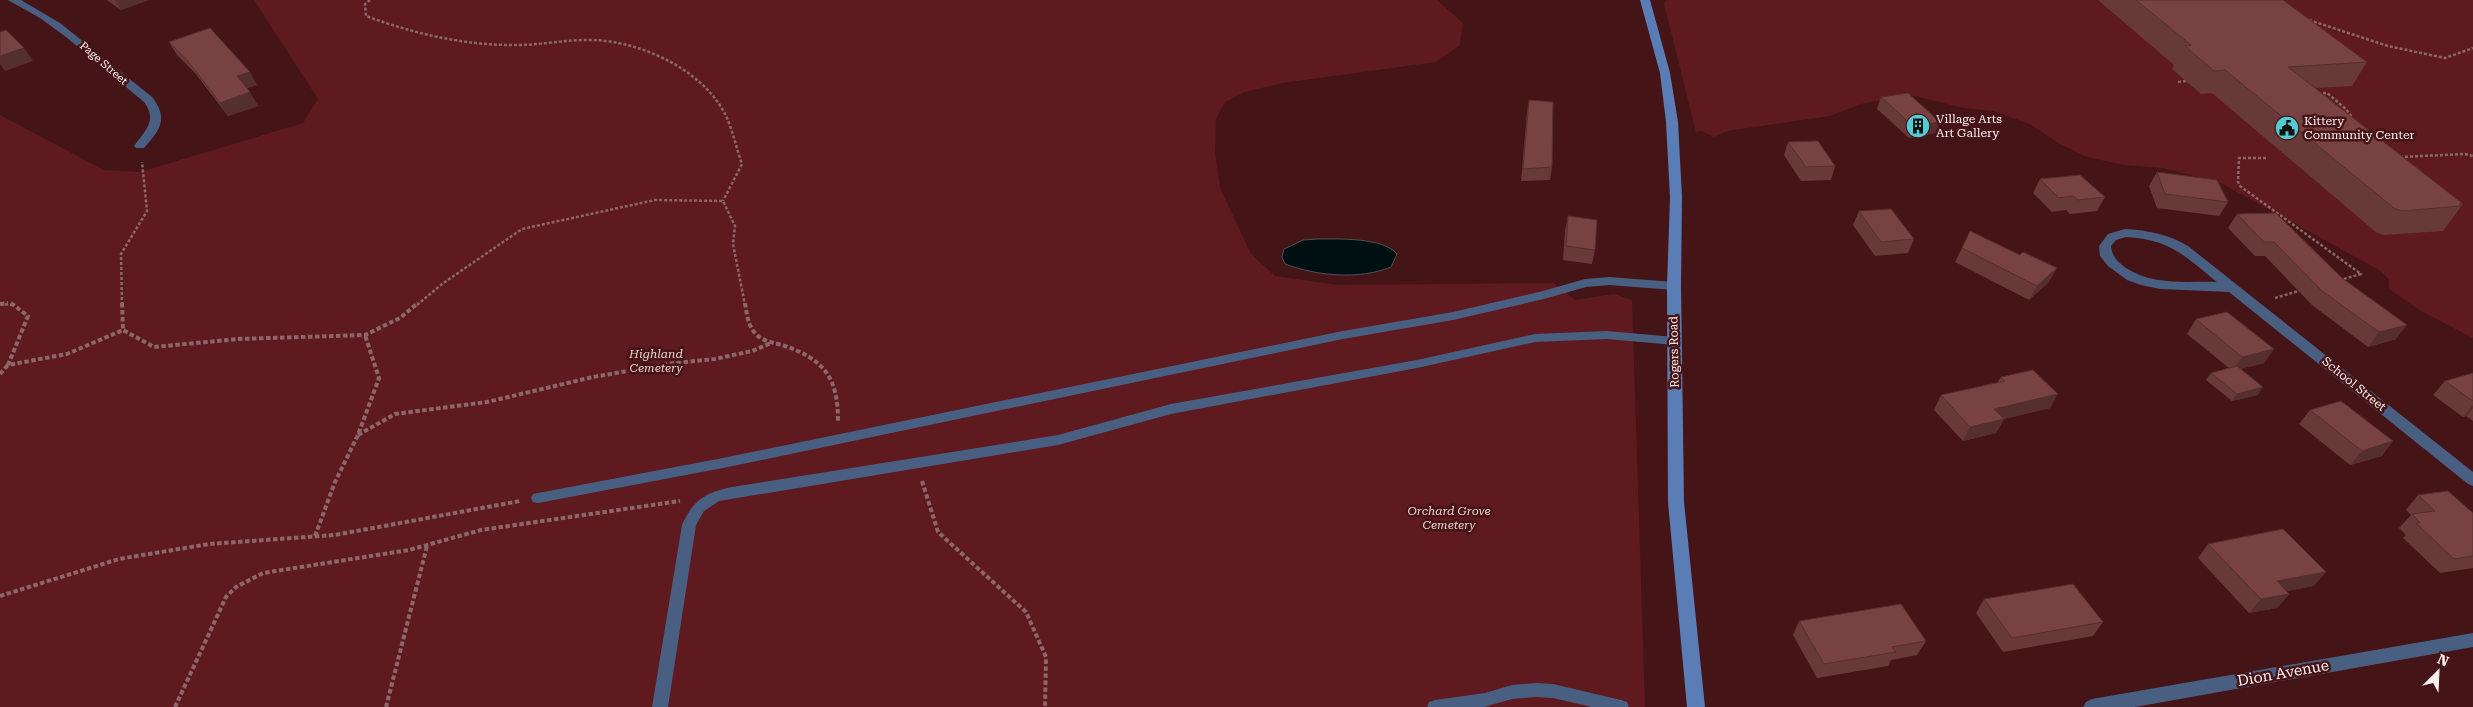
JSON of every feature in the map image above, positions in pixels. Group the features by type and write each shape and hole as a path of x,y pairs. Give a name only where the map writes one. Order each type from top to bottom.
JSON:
{"main road":[{"name":"Rogers Road","path":"1645,0 1665,73 1672,122 1676,197 1674,286 1676,502 1683,591 1696,707"}],"street":[{"name":"Page Street","path":"13,0 63,28 89,48 149,102 156,117 155,126 140,146"},
{"name":"School Street","path":"2234,288 2172,288 2142,280 2114,265 2107,258 2105,246 2112,237 2125,233 2160,238 2184,249 2234,288 2473,480"},
{"name":"Dion Avenue","path":"2092,707 2473,640"}],"lane":[{"path":"538,498 837,439 1343,335 1479,310 1544,295 1585,283 1609,281 1674,286"},
{"path":"660,707 688,525 699,504 709,499 736,492 1058,440 1171,409 1417,364 1535,338 1606,335 1674,341"},
{"path":"1435,707 1485,700 1512,692 1536,690 1553,691 1621,707"}],"path":[{"path":"370,0 365,4 366,16 416,33 453,40 502,45 605,41 641,50 689,73 721,108 742,164 722,201"},
{"path":"2306,19 2388,46 2445,58 2473,48"},
{"path":"2178,82 2186,81"},
{"path":"2312,94 2327,93 2346,109 2355,122"},
{"path":"123,330 121,254 147,211 140,146"},
{"path":"2398,157 2465,154 2473,156"},
{"path":"2266,158 2239,158 2238,182 2240,186 2361,274 2334,281"},
{"path":"123,330 154,347 238,339 365,335 400,318 442,284 522,229 655,200 722,201"},
{"path":"722,201 735,226 733,244 749,324 758,337 800,351 822,365 833,380 838,403 837,439"},
{"path":"2254,304 2307,289"},
{"path":"0,304 11,303 28,316 8,365 0,374"},
{"path":"8,365 56,359 89,348 123,330"},
{"path":"315,536 335,482 358,435 379,378 365,335"},
{"path":"358,435 395,414 487,402 593,377 667,364 715,359 752,351 773,342"},
{"path":"918,464 938,532 1026,612 1046,657 1045,707"},
{"path":"0,596 119,559 209,544 335,535 538,498"},
{"path":"175,707 219,608 226,597 236,588 263,573 356,557 392,553 481,530 674,502 709,499"},
{"path":"386,707 427,545"}],"green space":[{"path":"254,0 1437,0 1463,23 1460,45 1436,62 1282,83 1245,92 1225,102 1216,119 1215,152 1220,188 1251,254 1275,276 1338,285 1554,283 1575,300 1614,294 1632,300 1645,707 0,707 0,115 104,170 140,172 303,123 318,99"},
{"path":"1667,0 2473,0 2473,338 2421,311 2389,289 2389,279 2379,270 2221,183 2163,168 2124,165 2087,157 2058,143 2030,124 1993,111 1964,108 1910,95 1861,104 1830,116 1727,131 1714,137 1702,131 1696,132 1664,3"}],"shaded area":[{"path":"1347,239 1371,242 1390,248 1397,254 1391,267 1365,274 1324,274 1285,264 1282,257 1284,249 1303,240"}],"building":[{"path":"2136,0 2283,0 2367,62 2288,67 2463,204 2459,204 2461,206 2402,211 2394,208 2225,70 2214,71 2185,46 2191,45"},
{"path":"210,28 250,72 237,76 250,92 220,103 187,60 169,42"},
{"path":"6,30 24,48 0,56 0,32"},
{"path":"1908,93 1940,122 1913,126 1881,97"},
{"path":"1529,100 1553,102 1552,167 1523,169"},
{"path":"1818,141 1835,166 1806,167 1788,142"},
{"path":"2157,172 2217,180 2228,202 2165,194"},
{"path":"2080,175 2105,197 2078,200 2073,196 2059,198 2040,179"},
{"path":"1891,209 1914,239 1881,242 1859,211"},
{"path":"2276,213 2342,278 2407,325 2379,332 2322,291 2274,242 2264,242 2237,214"},
{"path":"1568,216 1597,220 1595,250 1566,246"},
{"path":"1970,231 2020,255 2023,252 2057,268 2037,286 1962,248"},
{"path":"2227,312 2274,349 2242,357 2196,319"},
{"path":"2237,366 2263,387 2237,394 2211,373"},
{"path":"2033,370 2058,394 1994,409 2004,419 1970,427 1941,395 2005,381 2001,377"},
{"path":"2473,373 2473,401 2445,381"},
{"path":"2341,401 2393,441 2362,451 2310,410"},
{"path":"2448,491 2473,513 2473,556 2454,559 2416,523 2420,523 2412,514 2435,511 2418,495"},
{"path":"2283,529 2326,572 2277,581 2289,594 2261,599 2208,544"},
{"path":"2073,584 2103,622 2012,638 1984,599"},
{"path":"1901,604 1926,641 1892,647 1896,652 1824,664 1799,621"}],"place":[{"name":"Village Arts Art Gallery","path":"1918,126"},
{"name":"Kittery Community Center","path":"2287,128"}],"park label":[{"name":"Highland Cemetery","path":"656,361"},
{"name":"Orchard Grove Cemetery","path":"1449,518"}]}
